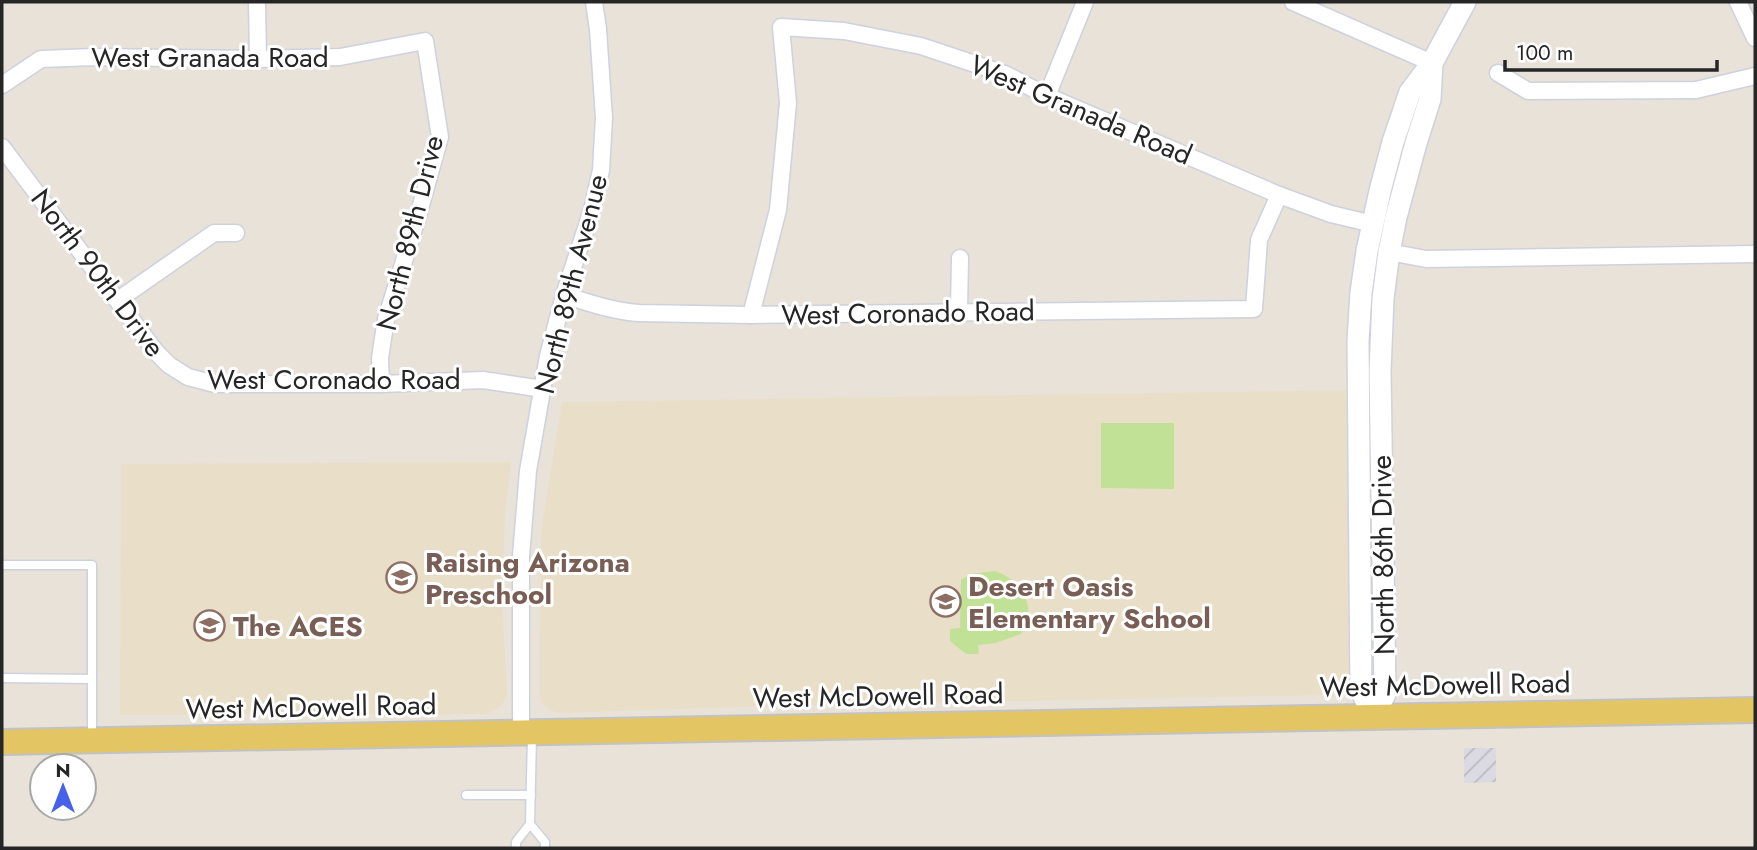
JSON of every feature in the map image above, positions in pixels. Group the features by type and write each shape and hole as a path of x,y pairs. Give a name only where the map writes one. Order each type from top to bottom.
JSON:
{"main road":[{"name":"West McDowell Road","path":"2,742 1755,710"}],"street":[{"path":"257,2 258,59"},
{"name":"North 89th Avenue","path":"527,733 521,556 528,471 548,356 564,295 592,210 601,170 604,118 594,2"},
{"path":"1047,96 1085,2"},
{"path":"1293,2 1432,63"},
{"name":"North 86th Drive","path":"1374,716 1361,691 1358,341 1361,293 1380,191 1410,93 1432,63 1465,2"},
{"path":"1738,2 1755,38"},
{"name":"West Granada Road","path":"751,315 778,210 788,103 781,27 844,31 921,46 1005,74 1047,96 1279,195 1331,214 1373,224"},
{"name":"West Granada Road","path":"2,85 41,59 340,57 425,41"},
{"name":"North 89th Drive","path":"381,384 380,359 386,319 440,138 425,41"},
{"name":"North 86th Drive","path":"1374,716 1384,694 1380,371 1382,298 1407,172 1430,99 1432,63"},
{"path":"1498,73 1528,91 1696,90 1755,76"},
{"name":"North 90th Drive","path":"2,147 156,352 169,365"},
{"name":"West Coronado Road","path":"564,295 623,312 751,315 1254,309 1259,240 1279,195"},
{"path":"118,300 214,233 236,233"},
{"path":"1389,252 1426,259 1755,254"},
{"path":"960,258 960,311"},
{"path":"1359,316 1382,318"},
{"name":"West Coronado Road","path":"169,365 188,377 215,384 381,384 482,380 543,389"}],"lane":[{"path":"2,565 92,565 92,741"},
{"path":"2,678 92,679"},
{"path":"516,848 516,842 530,824 527,733"},
{"path":"466,795 531,795"},
{"path":"530,824 545,842 545,848"}],"shaded area":[{"name":"Desert Oasis Elementary School","path":"1346,390 1352,673 1348,687 1343,691 1328,695 558,713 541,702 541,531 562,402"},
{"path":"511,462 505,516 502,597 507,694 497,709 487,714 120,715 121,464"},
{"path":"1464,748 1496,748 1496,782 1464,783"}],"green space":[{"path":"1101,423 1174,423 1174,489 1101,488"},
{"path":"995,571 1020,588 1027,602 1027,622 1021,634 996,643 978,645 979,654 966,654 950,641 950,629 960,628 961,580 970,574"}],"place":[{"name":"Raising Arizona Preschool","path":"402,578"},
{"name":"Desert Oasis Elementary School","path":"945,602"},
{"name":"The ACES","path":"210,626"}]}
